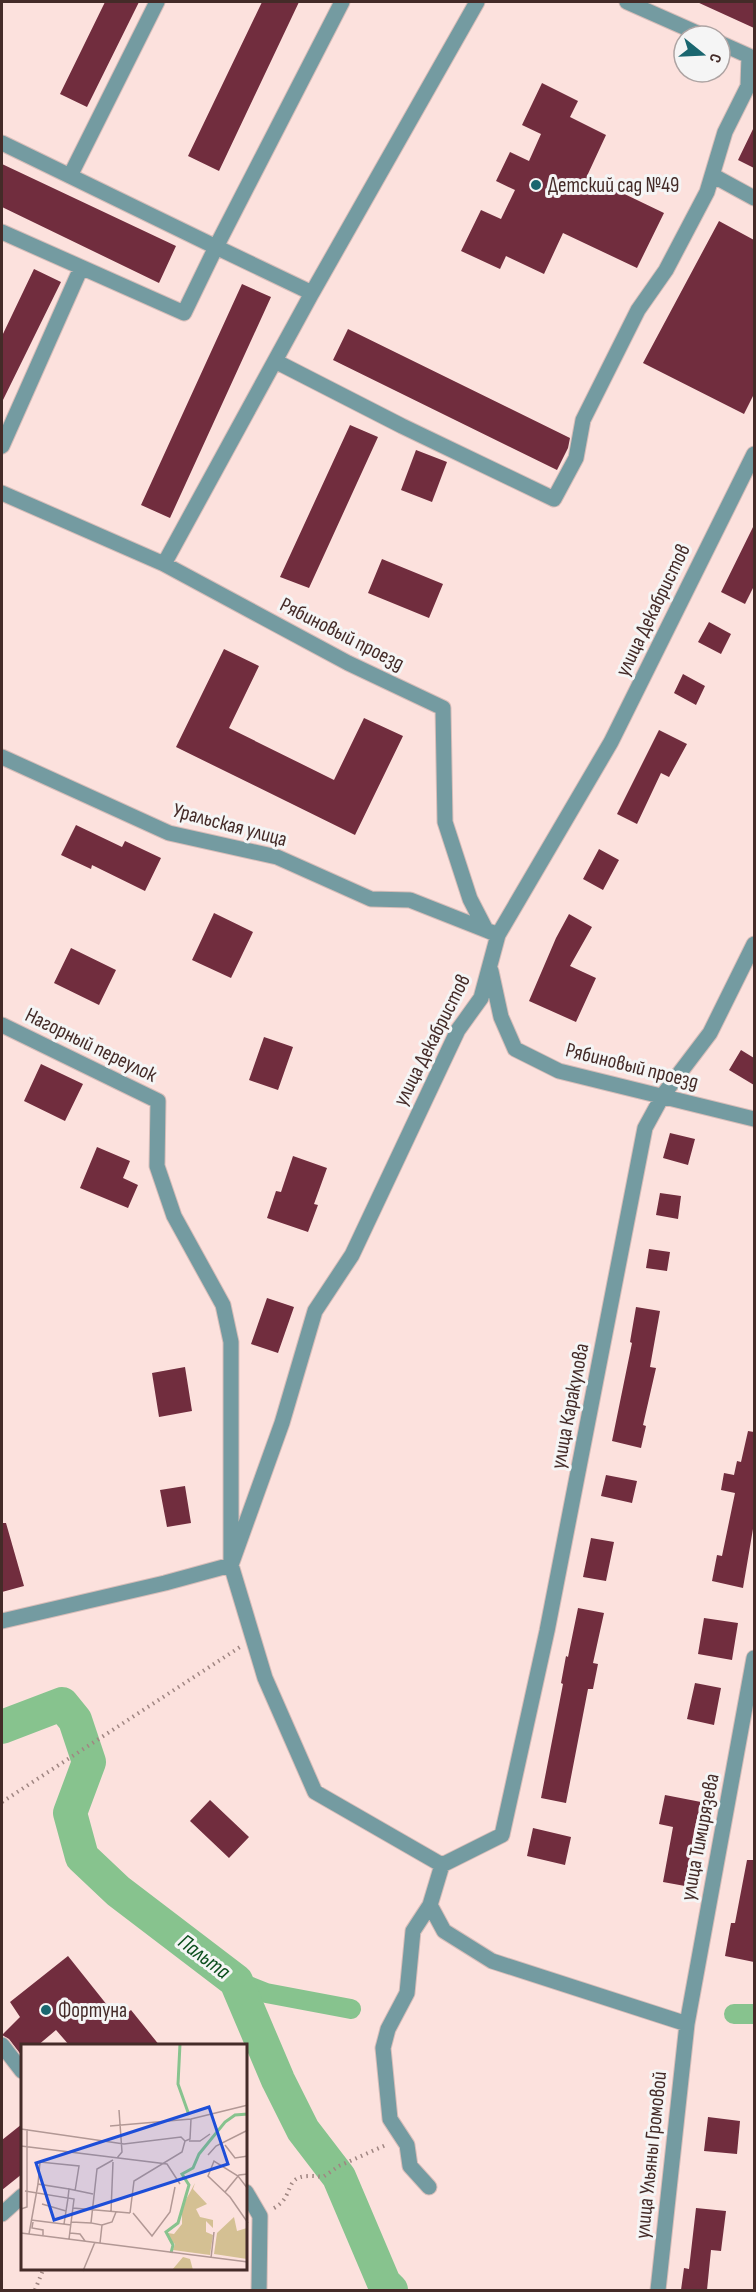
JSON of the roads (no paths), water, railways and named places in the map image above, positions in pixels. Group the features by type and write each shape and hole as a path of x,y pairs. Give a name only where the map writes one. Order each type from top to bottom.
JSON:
{"street":[{"path":"70,176 157,2"},
{"path":"2,232 184,313 342,2"},
{"path":"164,564 312,293 477,2"},
{"path":"627,2 677,24"},
{"path":"275,361 402,426 554,499 576,458 583,420 638,310 666,270 707,192 725,132 748,86 748,56 732,49"},
{"path":"2,143 312,293"},
{"path":"712,175 754,198"},
{"path":"2,446 81,268"},
{"name":"улица Декабристов","path":"231,1565 282,1423 315,1311 352,1255 458,1030 481,998 490,968 492,933 610,742 754,454"},
{"name":"Рябиновый проезд","path":"2,493 164,564 348,663 443,708 445,822 470,899 492,933"},
{"name":"Уральская улица","path":"2,757 169,832 277,857 371,899 410,900 492,933"},
{"name":"улица Каракулова","path":"442,1865 502,1835 547,1631 645,1128 663,1095 710,1034 754,944"},
{"name":"Рябиновый проезд","path":"490,968 501,1017 515,1049 559,1071 754,1119"},
{"name":"Нагорный переулок","path":"2,1025 158,1101 158,1166 174,1216 223,1305 231,1342 231,1565"},
{"path":"2,1622 231,1565 265,1678 315,1792 442,1865 430,1905 413,1931 407,1993 388,2029 383,2048 390,2119 406,2145 410,2166 429,2187"},
{"name":"улица Тимирязева","path":"687,2024 754,1658"},
{"path":"430,1905 444,1931 492,1961 687,2024"},
{"name":"улица Ульяны Громовой","path":"658,2290 687,2024"},
{"path":"2,2045 21,2070"},
{"path":"248,2195 260,2216 259,2290"},
{"path":"2,2214 21,2197"}],"waterway":[{"name":"Пальта","path":"2,1727 62,1704 75,1720 89,1762 70,1813 82,1857 118,1891 236,1981 278,2080 303,2130 339,2177 384,2283 391,2290"},
{"path":"236,1981 266,1993 351,2009"},
{"path":"734,2014 754,2014"}],"place":[{"name":"Детский сад №49","path":"536,185"},
{"name":"Фортуна","path":"46,2010"}]}
